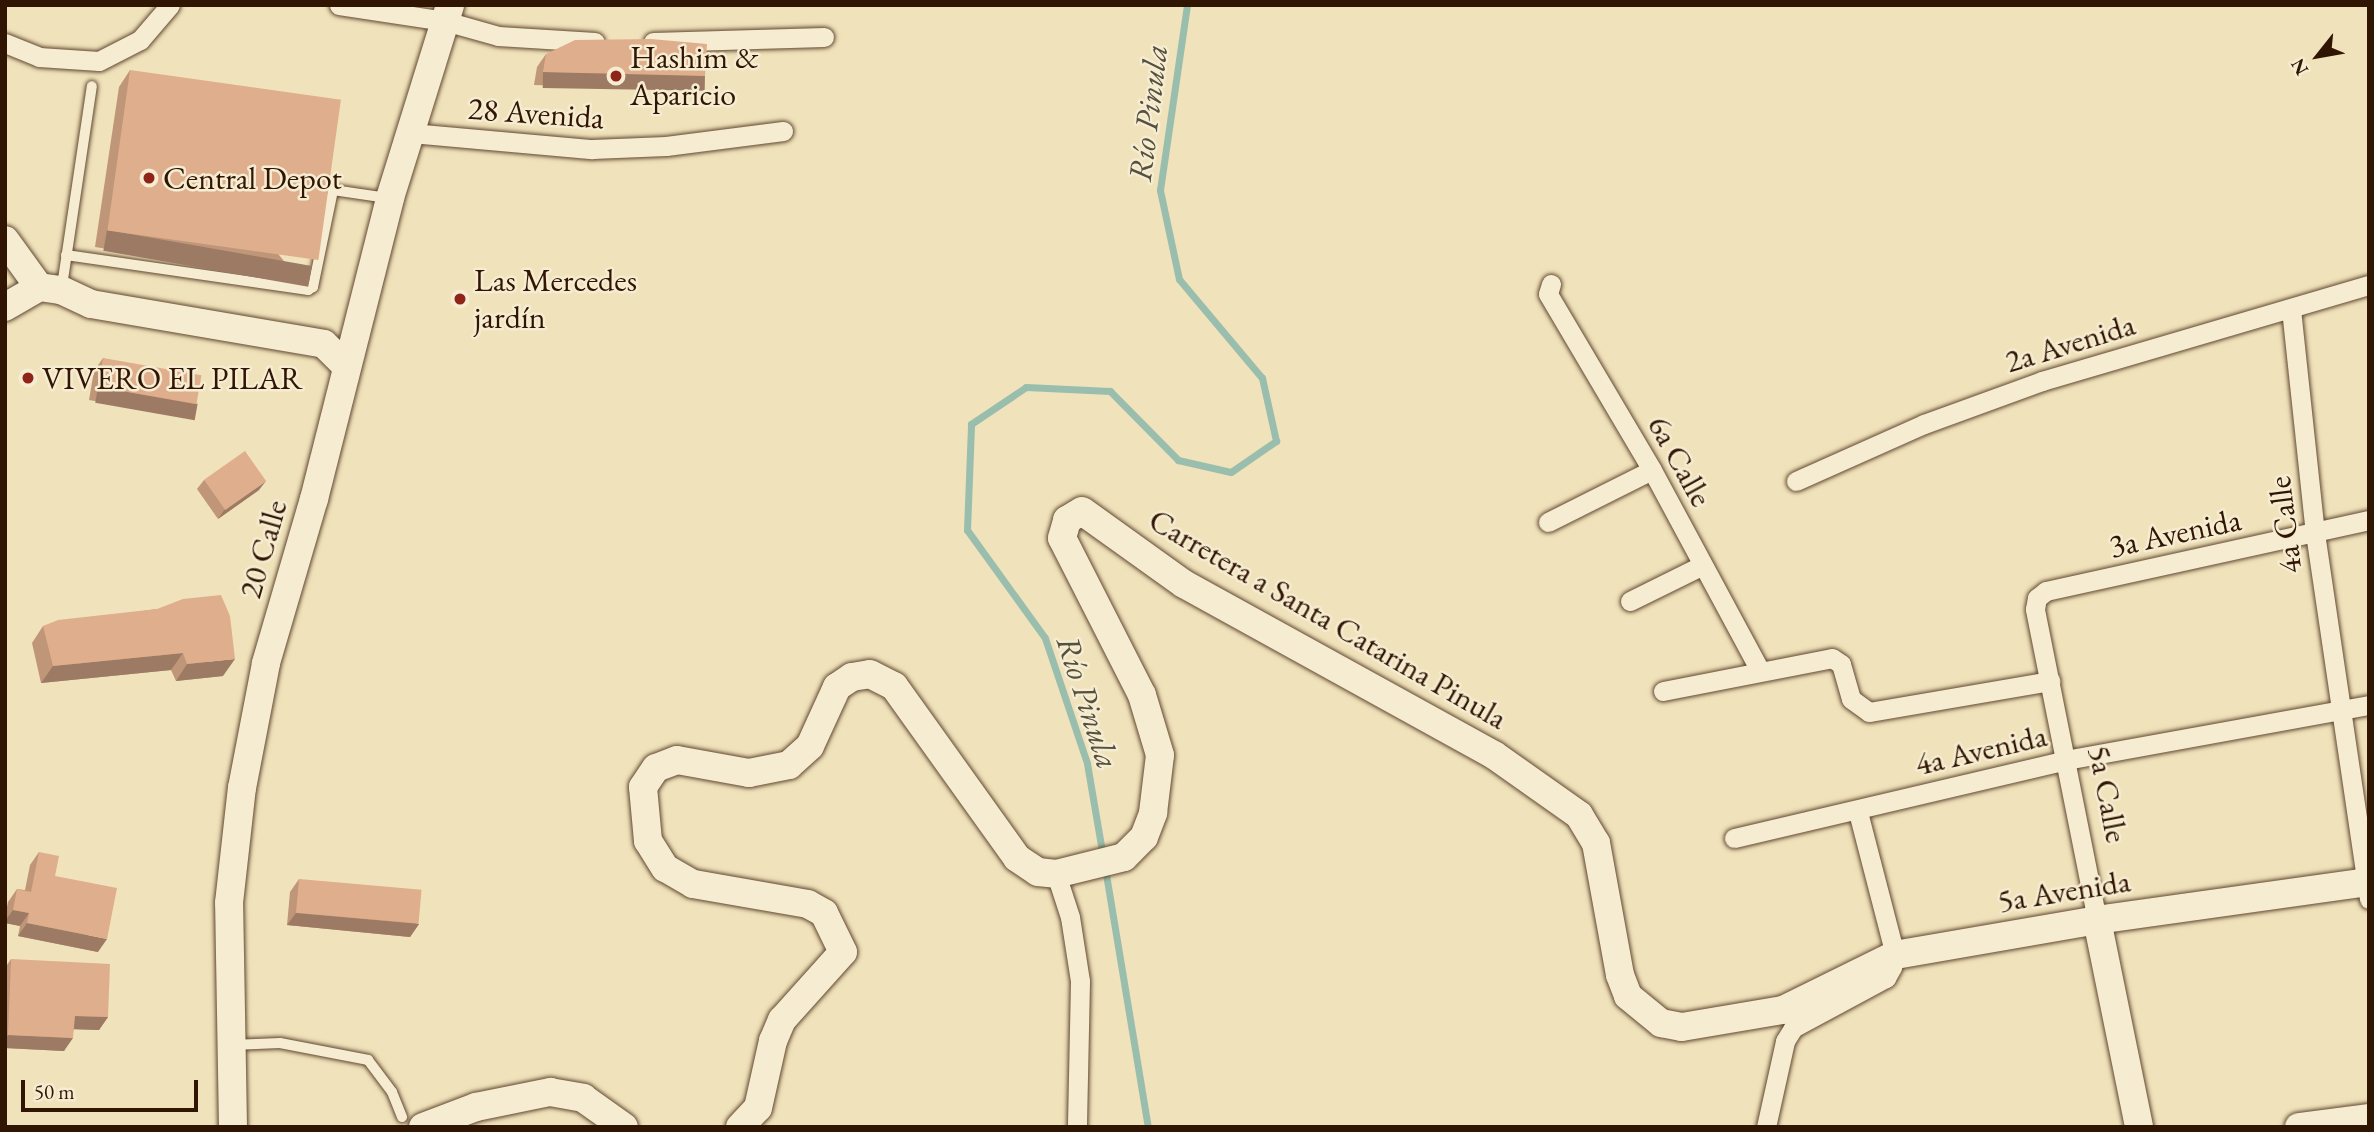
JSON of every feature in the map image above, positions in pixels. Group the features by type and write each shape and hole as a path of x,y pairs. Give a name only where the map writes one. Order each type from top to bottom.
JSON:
{"street":[{"path":"5,43 39,57 99,61 140,40 170,5"},
{"path":"339,5 447,13 498,36 609,43"},
{"name":"20 Calle","path":"233,1127 229,903 242,788 266,663 314,499 345,365 390,198 447,13"},
{"path":"636,43 824,37"},
{"name":"28 Avenida","path":"411,133 592,149 666,146 783,131"},
{"path":"5,240 58,290 91,304 324,344 345,365"},
{"name":"6a Calle","path":"1550,284 1548,294 1652,470 1759,669"},
{"name":"2a Avenida","path":"1796,481 1924,424 2042,381 2369,285"},
{"path":"5,307 58,290 93,287 326,328 358,320"},
{"name":"4a Calle","path":"2291,309 2315,533 2368,888"},
{"path":"1548,522 1652,470"},
{"name":"Carretera a Santa Catarina Pinula","path":"1067,872 1124,857 1144,837 1153,813 1160,755 1142,695 1062,538 1066,520 1082,511 1184,584 1482,748 1579,815 1596,842 1620,975 1628,996 1642,1012 1661,1023 1682,1027 1783,1010"},
{"name":"3a Avenida","path":"2038,598 2046,592 2369,520"},
{"path":"1630,601 1703,565"},
{"name":"5a Calle","path":"2038,598 2035,609 2138,1127"},
{"path":"1663,691 1759,669 1832,659 1841,664 1851,699 1869,712 2050,681"},
{"path":"740,1127 758,1108 772,1041 782,1020 843,952 824,913 808,904 693,884 665,868 655,856 645,826 643,786 656,768 677,760 749,773 777,771 810,746 836,687 852,677 879,676 894,686 1017,858 1038,872 1067,872 1070,917 1080,981 1077,1127"},
{"name":"4a Avenida","path":"1734,838 1858,812 1866,807 2066,760 2369,705"},
{"path":"1766,1127 1784,1041 1793,1028 1886,978 1895,956 1858,812"},
{"name":"5a Avenida","path":"1783,1010 1895,956 2097,920 2368,888"},
{"path":"413,1122 551,1092 583,1098 624,1127"},
{"path":"2299,1127 2369,1118"}],"lane":[{"path":"58,290 66,255 92,86"},
{"path":"66,255 308,290 313,286 333,190 390,198"},
{"path":"232,1045 280,1043 368,1060 413,1122"}],"building":[{"name":"Hashim & Aparicio","path":"651,39 707,44 705,76 543,72 546,54 575,40"},
{"path":"130,70 341,100 318,260 107,230"},
{"path":"103,358 201,375 196,404 98,387"},
{"path":"245,451 266,481 225,510 204,480"},
{"path":"221,595 230,616 235,659 187,664 183,653 53,666 43,626 58,620 157,609 183,599"},
{"path":"39,852 59,856 55,876 117,888 107,939 27,923 29,913 13,910 17,889 31,892"},
{"path":"299,879 422,890 419,924 296,913"},
{"path":"11,959 110,964 108,1017 75,1016 73,1038 8,1035"}],"waterway":[{"name":"Río Pinula","path":"1103,857 1087,763 1045,638 967,530 971,424 1026,387 1110,391 1178,460 1231,472 1276,441 1262,378 1179,279 1160,190 1187,5"},
{"name":"Río Pinula","path":"1105,868 1148,1127"}],"place":[{"name":"Hashim & Aparicio","path":"616,76"},
{"name":"Central Depot","path":"149,178"},
{"name":"Las Mercedes jardín","path":"460,299"},
{"name":"VIVERO EL PILAR","path":"28,378"}]}
